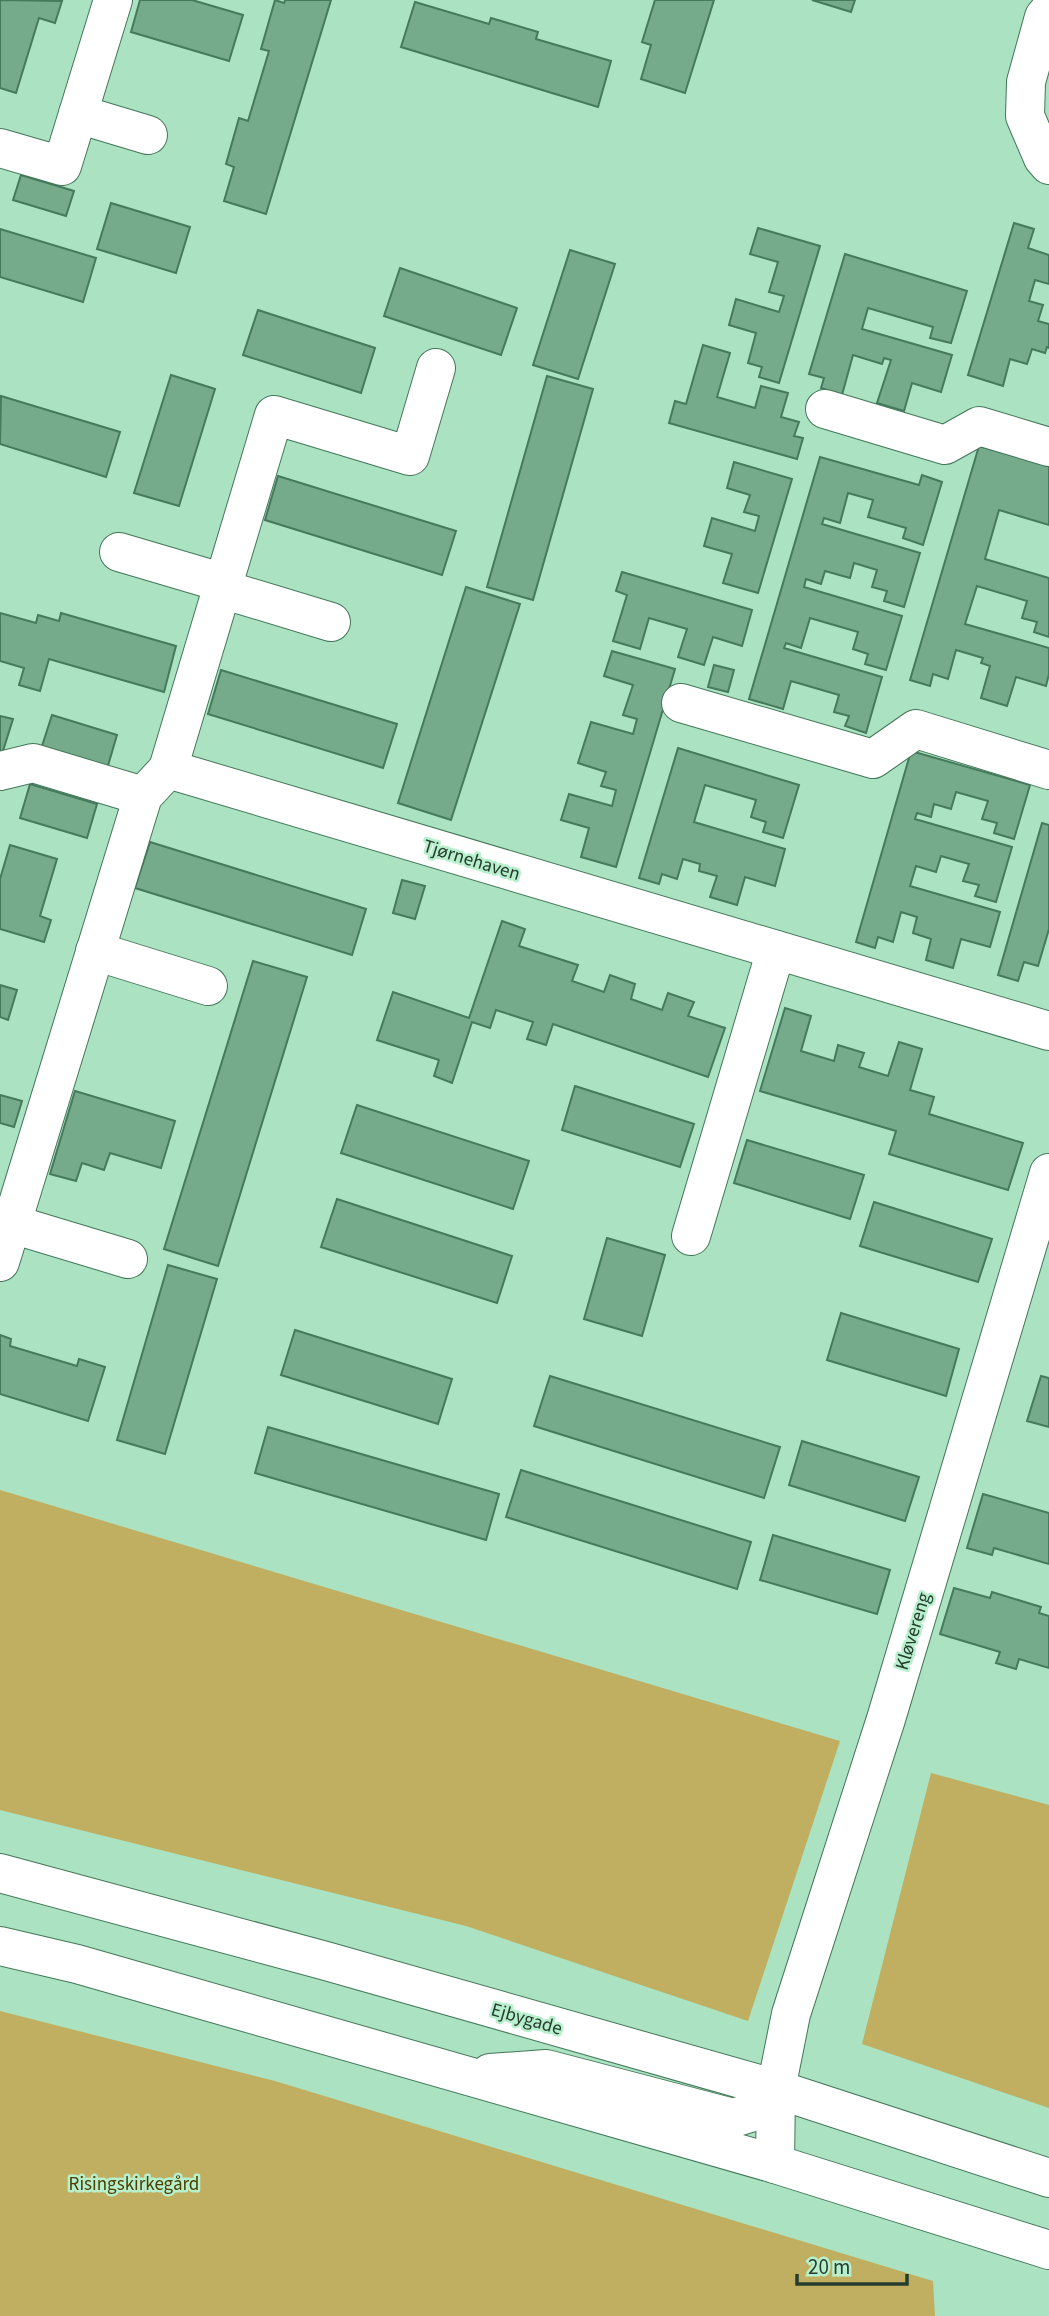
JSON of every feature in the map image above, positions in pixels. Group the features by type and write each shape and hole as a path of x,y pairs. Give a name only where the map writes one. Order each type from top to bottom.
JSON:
{"street":[{"path":"0,148 62,166 113,0"},
{"path":"1049,11 1044,17 1026,82 1025,116 1043,158 1049,165"},
{"path":"78,114 148,135"},
{"path":"0,1262 95,951 223,586 274,415 410,456 436,368"},
{"path":"825,409 946,444 979,426 1049,447"},
{"path":"119,552 331,622"},
{"path":"681,703 873,759 916,729 1049,770"},
{"name":"Tjørnehaven","path":"0,771 33,764 155,782 776,950 1049,1031"},
{"path":"691,1236 776,950"},
{"path":"95,951 208,986"},
{"name":"Kløvereng","path":"775,2164 776,2089 791,2014 886,1719 1049,1173"},
{"path":"12,1224 128,1259"},
{"name":"Ejbygade","path":"0,1873 326,1961 776,2089 1049,2178"},
{"path":"0,1946 77,1964 775,2164 1049,2250"},
{"path":"465,2076 546,2069 733,2118 752,2112 776,2089"}],"green space":[{"path":"0,1490 840,1741 748,2021 466,1926 0,1810"},
{"path":"931,1773 1049,1805 1049,2108 862,2044"},
{"name":"Risingskirkegård","path":"0,2011 275,2081 933,2281 935,2316 0,2316"}],"building":[{"path":"0,0 62,1 55,23 39,18 16,93 0,88"},
{"path":"140,0 192,0 243,15 229,61 131,32"},
{"path":"275,0 284,3 285,0 331,0 266,214 224,201 234,167 226,164 239,118 248,121 269,51 261,49"},
{"path":"655,0 714,0 685,93 641,79 651,45 642,42"},
{"path":"812,0 855,0 851,12"},
{"path":"415,2 489,24 491,18 538,32 536,39 611,61 598,107 401,47"},
{"path":"21,175 74,191 66,216 13,200"},
{"path":"111,203 190,227 176,273 97,249"},
{"path":"1014,223 1034,229 1028,248 1049,255 1049,284 1035,280 1029,301 1043,305 1038,321 1049,324 1049,348 1047,347 1045,353 1032,349 1027,364 1010,359 1003,386 968,375"},
{"path":"758,228 820,246 779,383 759,377 762,367 748,363 756,333 729,325 736,299 779,312 784,296 769,292 778,262 750,254"},
{"path":"0,229 96,258 83,302 0,277"},
{"path":"570,250 615,264 578,379 533,365"},
{"path":"845,254 967,291 951,343 930,338 933,327 868,308 862,329 952,355 941,392 912,383 904,411 877,403 891,360 884,358 882,364 853,355 842,395 821,388 824,378 809,374"},
{"path":"400,268 517,308 501,355 384,316"},
{"path":"258,310 375,348 361,393 243,355"},
{"path":"703,345 730,353 717,397 755,408 761,386 788,393 781,417 799,422 794,436 803,438 797,459 669,423 675,401 686,404"},
{"path":"171,375 215,389 179,506 134,493"},
{"path":"547,376 593,389 533,600 487,587"},
{"path":"1,396 120,432 106,477 0,444"},
{"path":"979,446 1049,466 1049,525 999,510 985,559 1049,578 1049,637 1034,632 1037,622 1022,618 1027,601 977,586 965,624 1049,648 1046,686 1016,677 1007,706 981,698 990,666 981,663 983,658 956,650 948,679 933,674 930,686 910,680"},
{"path":"820,457 919,485 922,475 942,482 923,545 903,538 906,528 868,517 873,500 848,493 840,523 824,518 822,524 920,553 904,607 884,601 887,591 872,587 877,570 854,563 850,578 825,571 821,584 806,579 804,587 902,616 886,670 865,664 868,654 853,649 858,632 810,618 801,648 786,643 784,648 882,677 866,733 845,726 849,716 834,712 839,695 791,681 783,709 749,699"},
{"path":"734,462 792,479 758,593 723,583 732,554 704,546 712,518 755,531 759,516 744,512 750,495 727,488"},
{"path":"278,476 456,531 442,575 265,520"},
{"path":"622,572 752,610 742,646 713,637 704,665 678,657 687,629 649,618 640,649 613,641 627,595 616,591"},
{"path":"466,587 520,604 451,820 398,803"},
{"path":"0,613 36,623 38,615 59,621 61,613 176,646 164,692 49,659 40,691 19,685 24,668 0,661"},
{"path":"612,651 675,669 616,867 581,857 589,828 561,820 569,794 612,806 616,790 601,786 606,772 578,763 591,722 633,734 637,719 623,715 633,685 604,676"},
{"path":"714,665 734,670 728,692 708,687"},
{"path":"221,670 397,724 383,768 208,714"},
{"path":"52,715 117,735 107,769 41,749"},
{"path":"0,716 13,719 2,754 0,753"},
{"path":"678,748 799,785 783,838 763,832 766,822 751,817 756,800 705,785 694,822 785,849 775,886 745,877 737,905 710,897 717,876 699,871 700,864 683,859 677,879 662,874 659,884 639,878"},
{"path":"911,751 1030,785 1014,839 994,833 997,823 982,819 988,801 956,792 951,809 934,804 931,817 917,813 915,819 1012,847 996,902 975,896 979,885 963,881 969,864 941,856 936,872 916,866 910,886 1000,912 990,947 961,939 953,968 926,960 931,939 913,933 917,917 901,912 893,942 878,937 875,948 856,942"},
{"path":"30,784 97,804 87,838 20,818"},
{"path":"1042,823 1049,825 1049,929 1038,966 1024,962 1018,981 998,975"},
{"path":"150,842 366,909 352,955 135,888"},
{"path":"10,845 57,859 40,916 51,920 44,942 0,929 0,879"},
{"path":"402,880 425,886 415,919 393,913"},
{"path":"502,921 525,929 519,946 578,965 572,981 604,992 610,975 635,984 631,999 662,1010 668,993 694,1002 688,1016 725,1028 708,1077 553,1024 546,1045 527,1039 533,1022 496,1010 490,1028 472,1022 452,1083 434,1076 439,1060 377,1040 393,992 469,1018"},
{"path":"253,961 307,977 218,1266 164,1249"},
{"path":"0,985 17,990 8,1020 0,1017"},
{"path":"785,1008 811,1016 801,1051 834,1061 838,1045 864,1053 859,1067 888,1076 899,1042 922,1049 910,1090 934,1097 929,1114 1023,1143 1008,1190 889,1154 896,1131 760,1091"},
{"path":"575,1086 694,1124 680,1167 562,1130"},
{"path":"75,1091 175,1121 161,1168 110,1153 104,1170 82,1163 76,1181 50,1174"},
{"path":"0,1095 22,1101 14,1127 0,1123"},
{"path":"357,1105 529,1161 513,1209 341,1153"},
{"path":"747,1140 864,1175 850,1219 734,1183"},
{"path":"337,1199 512,1256 497,1303 321,1247"},
{"path":"874,1202 992,1239 978,1282 860,1246"},
{"path":"607,1238 665,1255 642,1336 584,1319"},
{"path":"168,1265 217,1279 165,1454 117,1440"},
{"path":"841,1313 959,1349 946,1396 827,1360"},
{"path":"295,1330 452,1379 438,1424 281,1375"},
{"path":"0,1335 11,1339 10,1346 77,1366 79,1359 105,1367 88,1421 0,1394"},
{"path":"550,1376 780,1447 764,1498 534,1426"},
{"path":"1041,1376 1049,1378 1049,1427 1027,1421"},
{"path":"268,1427 499,1494 486,1540 255,1473"},
{"path":"802,1441 919,1477 905,1521 789,1485"},
{"path":"521,1470 751,1542 737,1589 506,1517"},
{"path":"983,1494 1049,1513 1049,1564 994,1548 992,1555 967,1548"},
{"path":"773,1535 890,1570 877,1614 760,1580"},
{"path":"954,1588 990,1598 992,1592 1041,1607 1039,1613 1049,1616 1049,1668 1019,1659 1016,1669 996,1663 1000,1652 940,1634"}]}
